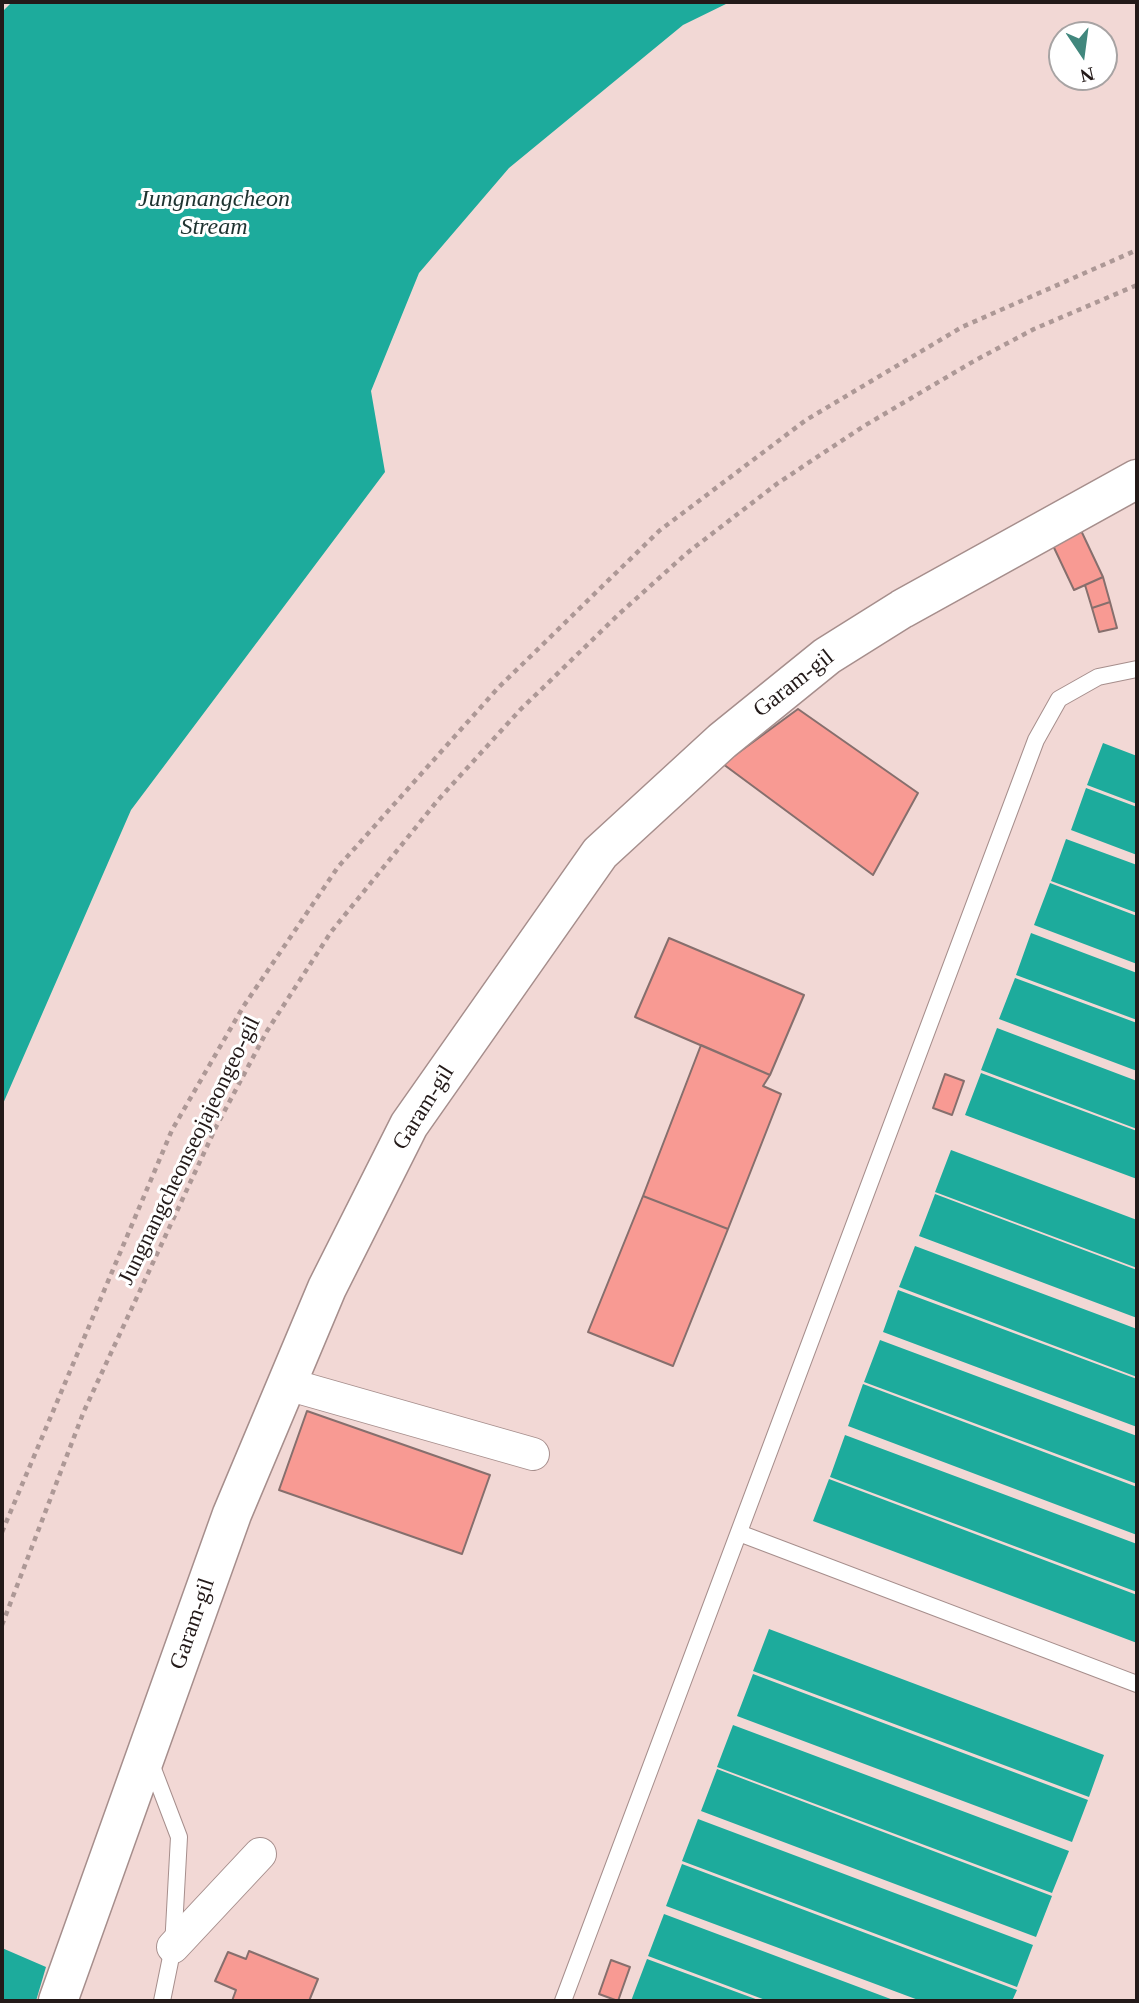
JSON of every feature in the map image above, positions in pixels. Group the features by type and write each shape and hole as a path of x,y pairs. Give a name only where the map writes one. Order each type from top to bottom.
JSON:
{"street":[{"name":"Garam-gil","path":"58,2001 232,1514 327,1288 409,1125 600,853 722,741 827,656 924,596 1137,479"},
{"path":"287,1384 533,1454"},
{"path":"173,1947 260,1854"}],"lane":[{"path":"563,2001 1036,740 1059,699 1098,677 1137,669"},
{"path":"738,1533 1137,1684"},
{"path":"147,1752 179,1837 173,1947 162,2001"}],"path":[{"path":"2,1532 172,1130 243,1007 338,866 499,688 659,531 806,420 962,327 1137,250"},
{"name":"Jungnangcheonseojajeongeo-gil","path":"2,1625 84,1411 222,1115 267,1031 331,932 438,800 520,710 609,623 687,553 778,483 864,426 974,361 1034,329 1137,285"}],"water":[{"name":"Jungnangcheon Stream","path":"12,2 730,2 683,25 509,168 419,273 371,391 385,472 131,810 2,1106 2,12"},
{"path":"1103,743 1137,756 1137,804 1087,785"},
{"path":"1086,788 1137,807 1137,855 1071,830"},
{"path":"1066,839 1137,865 1137,913 1051,881"},
{"path":"1050,883 1137,916 1137,964 1034,925"},
{"path":"1031,933 1137,973 1137,1020 1016,975"},
{"path":"1015,978 1137,1023 1137,1071 999,1019"},
{"path":"997,1028 1137,1081 1137,1129 981,1070"},
{"path":"981,1073 1137,1131 1137,1179 965,1115"},
{"path":"951,1150 1137,1220 1137,1268 935,1192"},
{"path":"935,1194 1137,1270 1137,1318 919,1236"},
{"path":"915,1246 1137,1329 1137,1377 899,1287"},
{"path":"898,1290 1137,1379 1137,1427 883,1332"},
{"path":"880,1340 1137,1436 1137,1484 864,1382"},
{"path":"863,1384 1137,1487 1137,1535 848,1426"},
{"path":"845,1435 1137,1544 1137,1592 830,1477"},
{"path":"829,1479 1137,1595 1137,1643 813,1521"},
{"path":"769,1629 1104,1755 1089,1797 753,1671"},
{"path":"753,1674 1088,1800 1072,1842 737,1716"},
{"path":"733,1725 1069,1851 1052,1893 717,1767"},
{"path":"717,1769 1052,1896 1036,1937 701,1811"},
{"path":"698,1819 1033,1945 1017,1987 682,1861"},
{"path":"682,1864 1017,1990 1012,2001 921,2001 666,1906"},
{"path":"664,1914 896,2001 768,2001 648,1956"},
{"path":"2,1948 46,1967 36,2001 2,2001"},
{"path":"647,1959 761,2001 631,2001"}],"building":[{"path":"1077,522 1103,577 1074,590 1048,535"},
{"path":"1103,577 1110,602 1092,608 1085,585"},
{"path":"1110,602 1117,628 1099,632 1092,608"},
{"path":"798,709 918,793 873,875 723,764"},
{"path":"669,938 804,995 770,1075 635,1017"},
{"path":"701,1045 770,1075 763,1086 781,1094 728,1229 643,1196"},
{"path":"945,1074 964,1081 952,1115 933,1108"},
{"path":"643,1196 728,1229 673,1366 588,1332"},
{"path":"307,1411 490,1475 462,1554 279,1490"},
{"path":"249,1951 318,1979 309,2001 232,2001 236,1990 215,1981 228,1952 246,1959"},
{"path":"611,1960 630,1967 618,2001 599,1994"}]}
